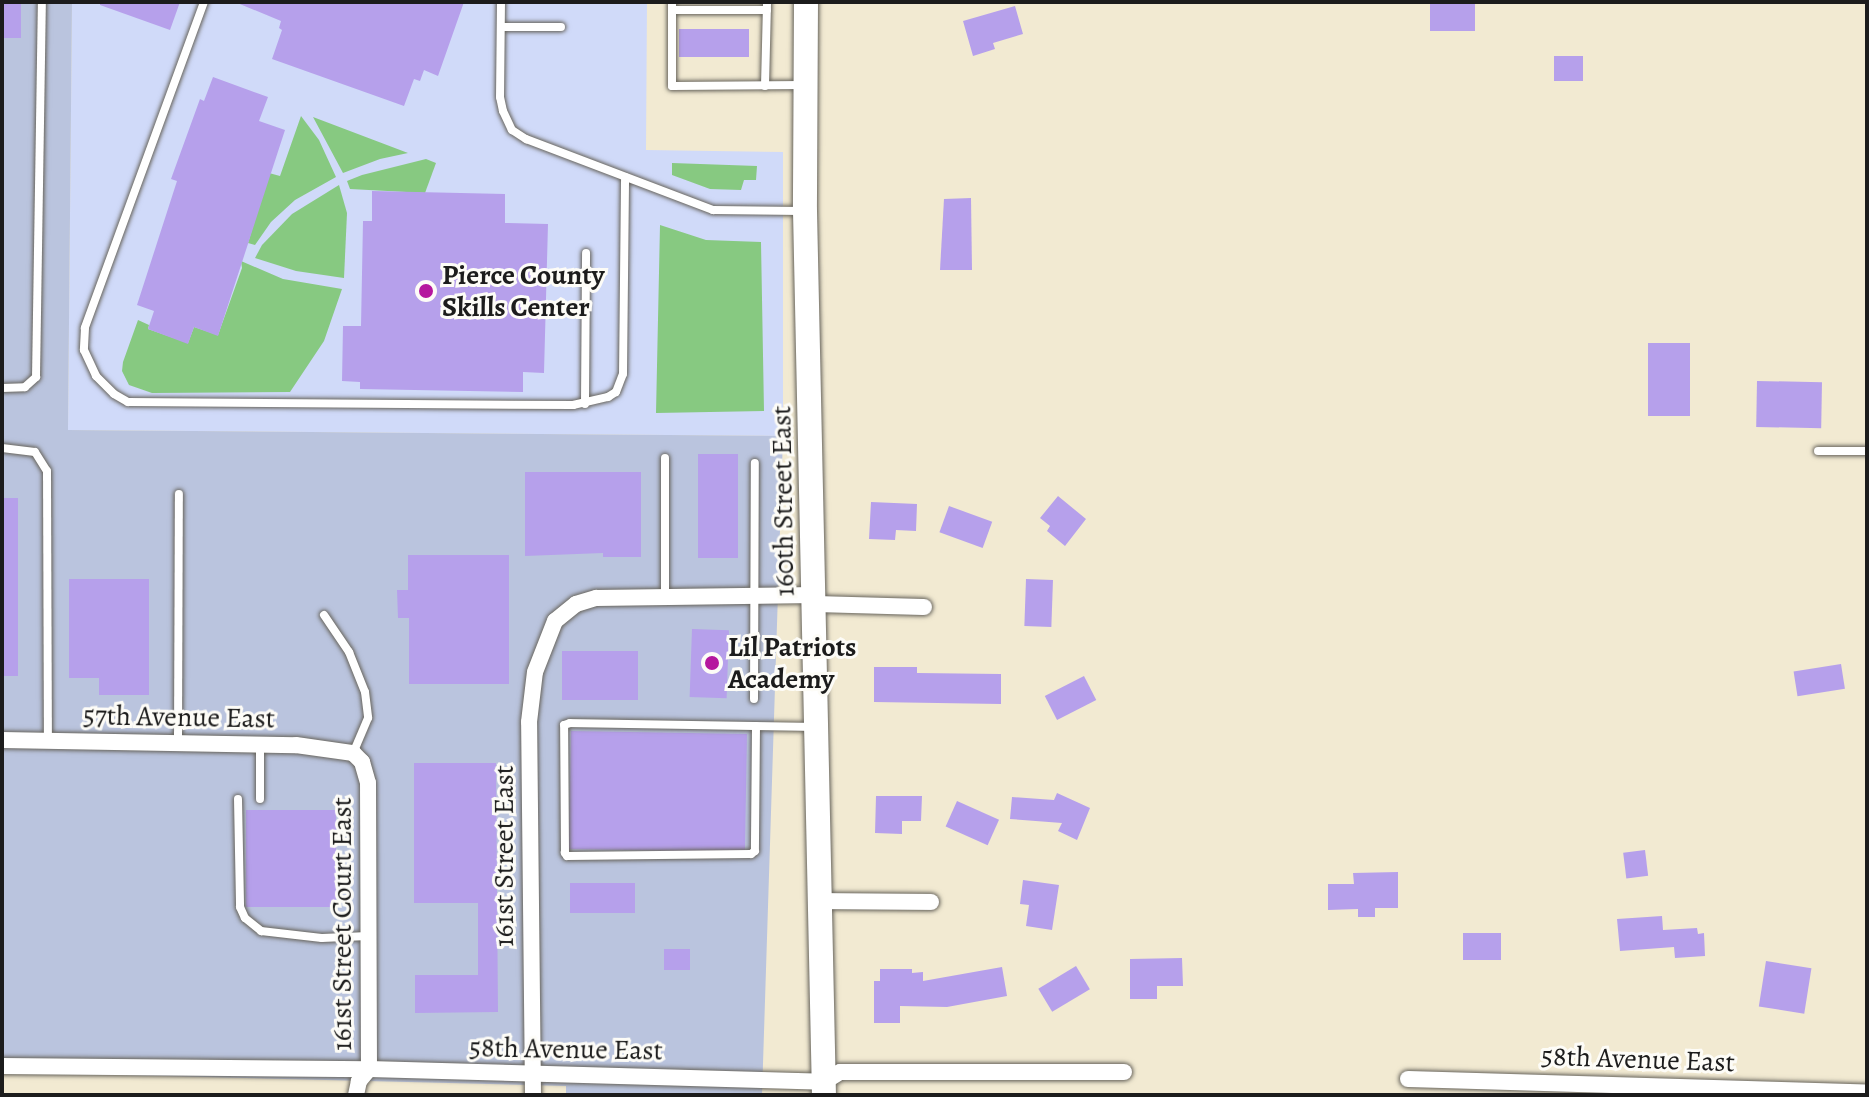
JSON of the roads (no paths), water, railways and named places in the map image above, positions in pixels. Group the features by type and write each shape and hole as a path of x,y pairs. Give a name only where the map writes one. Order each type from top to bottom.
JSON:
{"main road":[{"name":"160th Street East","path":"806,2 805,211 824,1089"}],"street":[{"path":"665,596 754,595 924,607"},
{"name":"161st Street East","path":"533,1095 529,722 535,672 555,621 576,604 596,598 665,596"},
{"name":"57th Avenue East","path":"2,740 260,745 343,749 353,753"},
{"name":"161st Street Court East","path":"353,753 362,762 368,783 369,1069 359,1081 356,1095"},
{"path":"820,901 931,902"},
{"name":"58th Avenue East","path":"2,1066 369,1069 824,1089 840,1072 1124,1072"},
{"name":"58th Avenue East","path":"1408,1079 1586,1089 1867,1093"}],"lane":[{"path":"2,388 25,387 36,377 42,2"},
{"path":"204,2 85,328 84,350 96,376 105,387 128,402 585,404 616,392 623,374 625,177"},
{"path":"501,2 500,97 512,130 526,139 713,210 805,211"},
{"path":"765,86 767,6 672,6 672,86 765,86 806,84"},
{"path":"501,27 561,27"},
{"path":"585,404 586,253"},
{"path":"2,448 35,452 47,471 48,740"},
{"path":"1818,451 1867,451"},
{"path":"665,458 665,596"},
{"path":"754,699 755,463"},
{"path":"178,743 179,494"},
{"path":"324,615 349,652 365,692 368,718 353,753"},
{"path":"756,726 755,851 751,854 567,856 564,725 756,726 817,727"},
{"path":"260,745 260,799"},
{"path":"238,799 240,907 245,918 261,931 322,938 368,936"}],"place":[{"name":"Pierce County Skills Center","path":"426,291"},
{"name":"Lil Patriots Academy","path":"712,663"}]}
